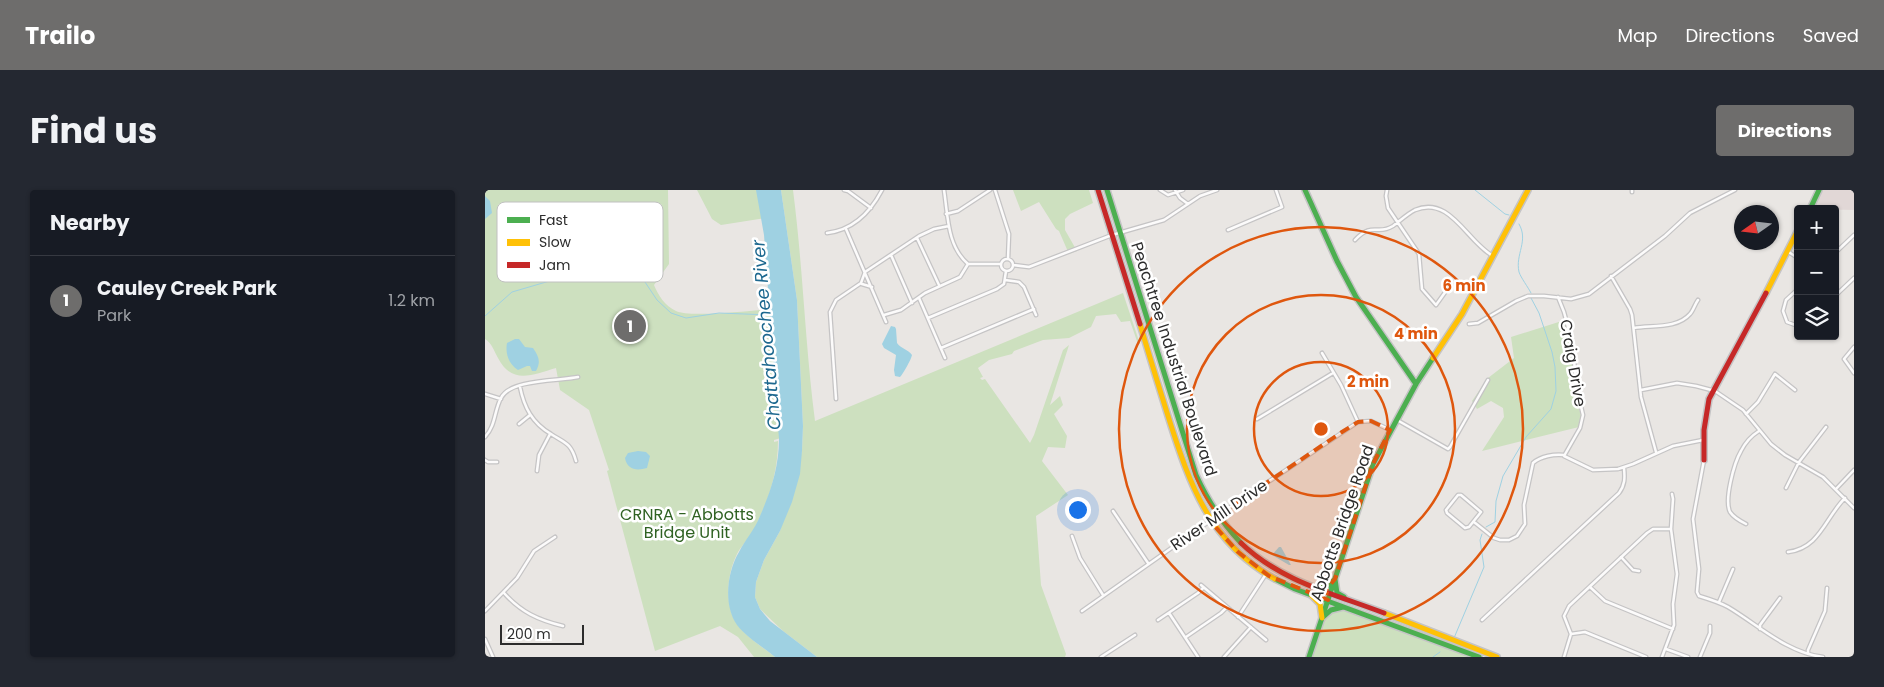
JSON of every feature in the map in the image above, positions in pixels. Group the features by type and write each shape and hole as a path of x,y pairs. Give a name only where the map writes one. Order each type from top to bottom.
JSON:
{"main road":[{"name":"Peachtree Industrial Boulevard","path":"1098,190 1186,472 1202,508 1238,552 1266,574 1288,586 1308,593 1353,603 1497,657"},
{"name":"Peachtree Industrial Boulevard","path":"1107,190 1196,475 1217,516 1241,544 1265,564 1284,575 1313,588 1346,607 1479,657"},
{"path":"1305,190 1349,286 1416,384"},
{"name":"Abbotts Bridge Road","path":"1309,657 1373,464 1416,384 1462,314 1528,190"},
{"path":"1812,205 1819,190"},
{"path":"1704,460 1703,440 1707,410 1713,390 1750,325 1794,237"},
{"path":"1149,355 1157,352"},
{"path":"1313,588 1324,588 1335,579"},
{"path":"1335,579 1337,593 1353,603"},
{"path":"1308,593 1320,604 1322,618"},
{"path":"1322,618 1331,610 1346,607"}],"street":[{"path":"844,190 871,208"},
{"path":"827,233 846,229 865,215 882,190"},
{"path":"944,190 946,214 952,240 960,257 969,264 1001,264"},
{"path":"946,214 958,211 990,190"},
{"path":"995,190 1009,234 1007,259"},
{"path":"1160,190 1168,195 1183,190"},
{"path":"1013,266 1029,267 1112,236 1164,220 1200,196 1217,190"},
{"path":"1228,230 1282,207 1276,190"},
{"path":"1387,190 1386,203 1391,214 1419,254 1422,289 1436,304 1446,291"},
{"path":"1469,324 1478,323 1516,301 1529,296 1580,298 1589,294 1665,236 1691,212 1735,190"},
{"path":"1175,192 1188,204"},
{"path":"1355,240 1364,230 1391,227 1420,208 1437,208 1456,220 1481,248 1493,256"},
{"path":"836,399 830,312 836,300 861,284 865,272 917,238 934,229 949,226"},
{"path":"846,229 884,315 885,322"},
{"path":"1838,250 1854,235"},
{"path":"917,238 939,286"},
{"path":"1786,250 1794,255"},
{"path":"891,255 912,303"},
{"path":"1001,264 1003,260 1007,259"},
{"path":"1007,259 1012,261 1013,266"},
{"path":"884,315 901,310 939,286 960,276 969,264"},
{"path":"1001,264 1002,269 1006,271"},
{"path":"1006,271 1011,270 1013,266"},
{"path":"929,318 997,288 1005,280 1006,271"},
{"path":"1611,276 1630,309 1635,328 1645,414 1656,452"},
{"path":"1836,295 1854,278"},
{"path":"1005,280 1019,282 1024,286 1036,315"},
{"path":"861,284 872,287"},
{"path":"1794,293 1786,300 1783,311 1787,322 1794,325"},
{"name":"Craig Drive","path":"1558,297 1573,342 1577,389 1583,415 1580,428 1564,455"},
{"path":"919,298 945,358"},
{"path":"1635,328 1662,326 1680,321 1690,314 1698,300"},
{"path":"941,348 1034,309"},
{"path":"1854,347 1844,359 1854,373"},
{"path":"1322,353 1358,422 1371,421 1390,430"},
{"path":"1257,419 1333,372"},
{"path":"1747,414 1758,402 1775,374 1795,390"},
{"path":"485,437 491,431 501,399 509,388 520,387 538,381 578,377"},
{"path":"1396,419 1448,449 1451,447 1488,380"},
{"path":"1641,390 1677,383 1713,390 1736,403 1776,448 1816,472 1854,508"},
{"path":"520,387 523,404 530,415 551,434 565,441 573,450 576,461"},
{"path":"485,394 501,399"},
{"path":"519,424 530,415"},
{"name":"River Mill Drive","path":"1082,611 1148,563 1358,422"},
{"path":"1786,488 1799,462 1826,426"},
{"path":"1746,524 1738,520 1729,511 1729,494 1740,453 1747,441 1759,430"},
{"path":"537,470 539,455 551,434"},
{"path":"1474,522 1494,538 1500,540 1509,540 1517,536 1525,524 1524,505 1533,463 1536,460 1556,454 1564,455 1593,470 1623,468 1673,446 1703,440"},
{"path":"485,460 497,462"},
{"path":"1704,460 1693,519 1699,568 1697,592 1699,596 1719,602 1783,643 1823,657"},
{"path":"1482,620 1619,493 1625,479 1623,468"},
{"path":"1836,489 1854,470"},
{"path":"1662,657 1673,629 1673,604 1677,574 1671,529 1672,494"},
{"path":"1458,495 1480,510 1480,514 1474,522 1465,528 1447,513 1446,510 1458,495"},
{"path":"1788,552 1801,549 1814,540 1820,534 1835,509 1845,498"},
{"path":"1113,511 1148,563"},
{"path":"1564,657 1571,634 1564,616 1566,610 1647,533 1653,529 1671,529"},
{"path":"1072,536 1080,558 1103,595"},
{"path":"485,612 517,578 533,551 555,537"},
{"path":"1621,557 1633,570 1639,572"},
{"path":"1719,602 1733,569"},
{"path":"1238,617 1266,574"},
{"path":"1158,620 1198,593 1202,586 1266,640"},
{"path":"1590,586 1605,601 1673,629"},
{"path":"1808,653 1825,611 1827,588"},
{"path":"504,593 531,616 563,626"},
{"path":"1760,629 1760,625 1780,598"},
{"path":"1186,637 1227,607"},
{"path":"1169,613 1198,657"},
{"path":"1700,657 1710,633 1710,626"},
{"path":"1224,657 1251,627"},
{"path":"1571,634 1585,632 1645,657"},
{"path":"1101,657 1135,635"},
{"path":"485,639 493,657"},
{"path":"1666,648 1688,657"}],"highlighted area":[{"path":"1371,421 1390,430 1373,464 1335,579 1324,592 1330,594 1328,600 1269,576 1238,552 1210,521 1358,422"}],"shaded area":[{"path":"1823,190 1854,190 1854,210 1839,210 1839,205 1816,205"}],"green space":[{"name":"CRNRA - Abbotts Bridge Unit","path":"485,190 668,190 669,264 663,272 663,202 497,202 497,282 656,282 654,285 665,303 672,309 683,313 723,313 773,309 781,438 774,440 774,442 778,441 777,461 767,500 753,532 737,554 731,571 728,589 730,608 737,624 750,638 775,657 754,657 738,637 720,626 655,651 607,471 609,470 589,410 560,390 556,368 531,375 516,375 504,366 485,339"},
{"path":"697,190 759,190 765,218 721,225 712,219"},
{"path":"781,190 793,190 815,421 1123,293 1140,344 1138,344 1130,321 1121,322 1116,314 1096,316 1091,327 1069,338 1043,340 1014,351 1012,354 989,360 978,368 983,377 980,378 982,380 985,379 1030,443 1063,350 1069,345 1050,405 1060,396 1063,405 1054,414 1067,436 1065,448 1048,447 1042,461 1068,495 1036,516 1041,585 1066,654 1065,657 817,657 783,631 760,609 755,597 756,582 764,560 780,531 802,451 803,426 797,300"},
{"path":"1013,190 1089,190 1093,203 1070,214 1065,219 1065,230 1077,251 1069,254 1059,231 1039,202 1021,211"},
{"path":"1565,320 1572,350 1572,380 1581,416 1579,427 1482,451 1504,417 1503,408 1491,401 1477,409 1472,401 1488,378 1514,358 1511,337"},
{"path":"1329,599 1450,642 1480,657 1308,657"}],"water":[{"path":"756,190 781,190 797,300 803,426 800,474 792,502 780,531 764,560 756,582 755,597 760,609 770,621 817,657 775,657 750,638 737,625 728,598 729,579 735,560 764,507 774,478 779,449 764,235"},
{"path":"485,196 490,201 492,213 485,219"},
{"path":"891,326 896,329 897,343 912,355 900,377 895,376 896,355 884,348 882,344"},
{"path":"519,339 525,347 533,348 537,354 539,360 536,371 532,371 530,366 518,370 510,362 507,355 507,343"},
{"path":"646,452 650,456 647,468 633,469 626,462 625,458 628,453"},
{"path":"1281,547 1291,565 1272,555"}],"waterway":[{"path":"1475,190 1505,214 1509,215"},
{"path":"1519,224 1523,236 1518,265 1519,272 1531,293"},
{"path":"485,316 512,292 546,282"},
{"name":"Chattahoochee River","path":"645,282 657,300 671,313 686,318 719,313 770,315"},
{"path":"1486,527 1495,522 1496,501 1503,476 1526,437 1551,409 1556,391 1552,352 1539,313 1531,298"},
{"path":"1454,638 1484,567 1480,540 1482,534"},
{"path":"1433,657 1440,652"}],"traffic: fast":[{"path":"1107,190 1196,475 1216,511 1241,543"},
{"path":"1305,190 1337,261 1356,297 1416,384"},
{"path":"1812,205 1819,190"},
{"path":"1309,657 1373,464 1416,384 1433,358"},
{"path":"1275,579 1295,589 1479,657"},
{"path":"1335,579 1337,593 1344,597"},
{"path":"1319,588 1329,585 1335,579"},
{"path":"1322,618 1331,610 1343,607"}],"traffic: slow":[{"path":"1433,358 1462,314 1528,190"},
{"path":"1766,293 1794,238"},
{"path":"1140,324 1185,467 1205,510 1218,530 1234,548 1275,579"},
{"path":"1312,596 1320,604 1322,618"},
{"path":"1384,613 1497,657"}],"traffic: jam":[{"path":"1098,190 1140,324"},
{"path":"1704,460 1704,430 1709,399 1766,293"},
{"path":"1241,543 1256,556 1290,577 1327,593 1384,613"}],"place":[{"name":"Cauley Creek Park","path":"630,326"}]}
